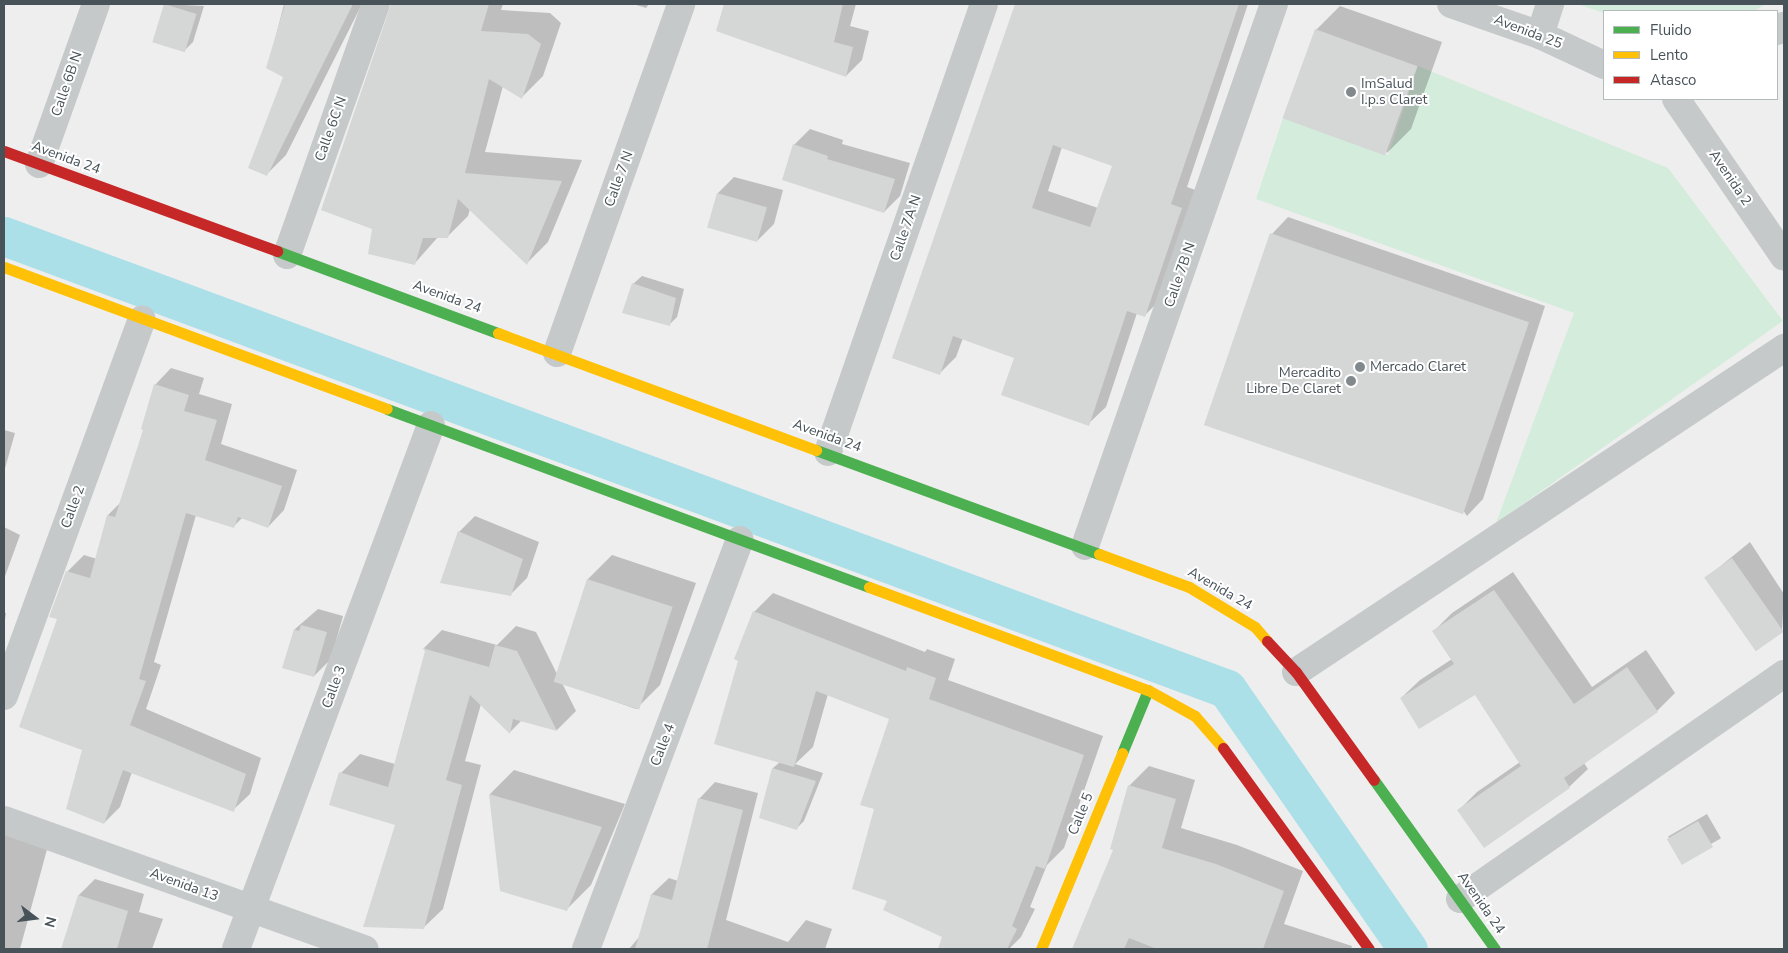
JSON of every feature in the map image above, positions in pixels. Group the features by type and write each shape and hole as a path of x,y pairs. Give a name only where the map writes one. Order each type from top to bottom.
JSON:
{"street":[{"name":"Calle 6B N","path":"39,164 96,4"},
{"name":"Calle 6C N","path":"287,255 376,4"},
{"name":"Calle 7 N","path":"557,354 681,4"},
{"name":"Calle 7A N","path":"828,452 984,4"},
{"name":"Calle 7B N","path":"1085,546 1274,4"},
{"name":"Avenida 25","path":"1451,4 1540,35 1603,65"},
{"path":"1540,35 1550,4"},
{"name":"Avenida 2","path":"1677,100 1784,257"},
{"name":"Avenida 24","path":"4,151 1085,546 1190,587 1255,627 1296,672 1496,949"},
{"path":"4,267 1148,690 1196,716 1219,742 1369,949"},
{"name":"Calle 2","path":"4,696 142,319"},
{"path":"1296,672 1784,348"},
{"name":"Calle 3","path":"236,949 431,425"},
{"name":"Calle 4","path":"586,949 740,540"},
{"path":"1460,899 1784,674"},
{"name":"Calle 5","path":"1041,949 1148,690"},
{"name":"Avenida 13","path":"4,820 365,949"}],"green space":[{"path":"1577,4 1766,4 1756,10 1603,10 1603,13"},
{"path":"1418,66 1668,168 1783,321 1496,523 1574,313 1256,199 1283,118 1388,155"}],"building":[{"path":"164,4 197,14 185,52 152,42"},
{"path":"285,4 353,4 267,176 248,168 283,77 266,68"},
{"path":"391,4 489,4 481,31 528,34 541,44 522,99 489,79 465,173 562,181 527,265 458,199 448,238 423,238 415,265 368,254 372,229 321,210"},
{"path":"724,4 843,4 834,42 853,47 846,77 716,31"},
{"path":"1015,4 1239,4 1171,204 1182,208 1145,317 1127,311 1089,426 1001,395 1014,358 953,336 940,375 892,358","holes":["1053,145 1112,166 1090,227 1032,208"]},
{"name":"ImSalud I.p.s Claret","path":"1315,29 1417,66 1385,156 1283,118"},
{"path":"793,144 828,156 827,159 895,179 884,213 782,180"},
{"path":"717,193 767,207 757,242 707,228"},
{"path":"1270,233 1529,322 1463,514 1204,425"},
{"path":"632,283 676,298 670,326 622,313"},
{"path":"154,384 189,395 184,411 217,420 205,460 282,486 268,528 238,517 234,528 186,513 139,679 146,681 130,725 246,774 234,812 123,770 104,824 66,809 82,750 19,727 57,619 49,617 66,571 90,578 107,515 115,517 143,430 141,429"},
{"path":"458,531 523,559 511,596 440,583"},
{"path":"1732,558 1784,632 1756,651 1704,578"},
{"path":"587,579 673,607 639,710 554,682"},
{"path":"1494,590 1574,704 1627,667 1658,712 1564,778 1570,788 1484,848 1457,810 1521,766 1475,695 1419,729 1400,698 1454,664 1432,631"},
{"path":"753,611 906,671 907,667 936,678 929,699 1084,755 1045,869 1036,866 1012,926 1017,929 1007,949 938,949 942,937 883,910 887,901 852,889 874,809 860,805 889,719 816,691 794,767 714,744 738,661 734,659"},
{"path":"301,625 327,632 314,677 282,668 294,629 299,631"},
{"path":"495,645 517,651 557,731 513,719 510,734 470,695 446,780 462,785 424,929 363,927 395,825 329,805 339,772 388,787 425,651 422,648 489,667"},
{"path":"772,768 816,781 797,830 759,818"},
{"path":"1128,785 1176,799 1162,848 1216,864 1284,891 1263,949 1157,949 1129,938 1124,949 1072,949 1113,850 1110,849"},
{"path":"489,794 602,827 567,911 500,891"},
{"path":"698,798 743,810 707,949 635,949 651,894 672,900"},
{"path":"1698,821 1713,847 1682,865 1667,839"},
{"path":"78,895 128,911 117,949 61,949"}],"waterway":[{"path":"4,236 1227,689 1408,949"}],"traffic: fast":[{"path":"277,251 498,333"},
{"path":"387,409 869,587"},
{"path":"816,450 1099,554"},
{"path":"1122,753 1148,690"},
{"path":"1374,780 1495,949"}],"traffic: slow":[{"path":"4,267 387,409"},
{"path":"498,333 816,450"},
{"path":"1099,554 1189,587 1255,627 1267,641"},
{"path":"869,587 1148,690 1195,716 1223,748"},
{"path":"1041,949 1122,753"}],"traffic: jam":[{"path":"4,151 277,251"},
{"path":"1267,641 1296,672 1374,780"},
{"path":"1223,748 1369,949"}],"place":[{"name":"ImSalud I.p.s Claret","path":"1351,92"},
{"name":"Mercado Claret","path":"1360,367"},
{"name":"Mercadito Libre De Claret","path":"1351,381"}]}
